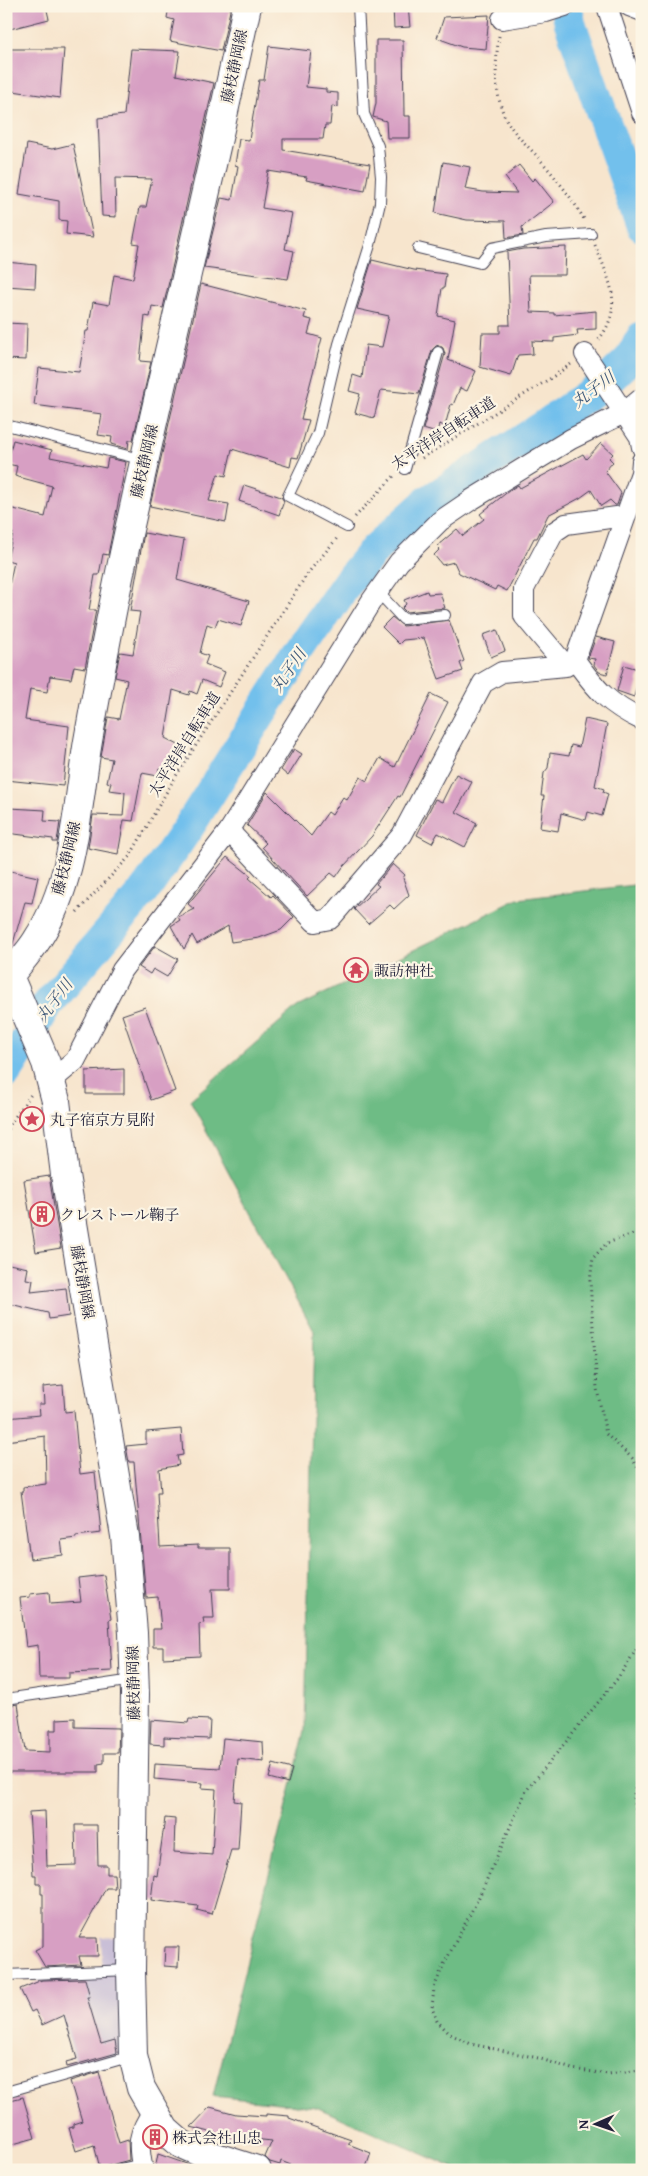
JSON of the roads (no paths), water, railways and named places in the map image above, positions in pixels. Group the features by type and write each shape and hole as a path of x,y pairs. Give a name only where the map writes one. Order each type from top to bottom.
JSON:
{"main road":[{"name":"藤枝静岡線","path":"247,6 224,118 145,460 88,741 72,844 63,880 53,908 38,939 7,977 20,1001 49,1072 125,1536 134,1680 131,1970 133,2056 141,2088 165,2130 181,2144 197,2151 257,2170"}],"street":[{"path":"607,6 642,113"},
{"path":"629,6 642,11"},
{"path":"502,19 555,9"},
{"path":"588,358 640,437 642,447"},
{"path":"49,1072 75,1061 122,970 229,831 378,592 399,562 440,521 471,500 571,438 642,398"},
{"path":"570,663 640,473 642,461"},
{"path":"624,516 566,524 554,532 524,589 524,616 605,698 620,710 642,720"},
{"path":"229,831 314,922 330,919 402,835 483,683 502,672 570,663"},
{"path":"143,2167 139,2144 142,2126 154,2110"}],"lane":[{"path":"347,527 288,496 318,433 340,344 370,245 380,203 381,177 378,146 364,114 358,6"},
{"path":"418,248 480,263 492,248 546,237 591,234"},
{"path":"405,469 438,352"},
{"path":"6,425 145,460"},
{"path":"378,592 403,619 444,615"},
{"path":"6,1699 134,1680"},
{"path":"6,1975 131,1970"},
{"path":"6,2092 133,2056"},
{"path":"116,2170 143,2167"}],"waterway":[{"name":"丸子川","path":"566,6 570,23 642,226"},
{"name":"丸子川","path":"6,1073 48,1004 148,886 188,828 297,656 347,583 375,549 427,502 541,428 606,382 629,360 642,337"}],"place":[{"name":"諏訪神社","path":"356,970"},
{"name":"丸子宿京方見附","path":"32,1119"},
{"name":"クレストール鞠子","path":"42,1214"},
{"name":"株式会社山忠","path":"155,2137"}]}
